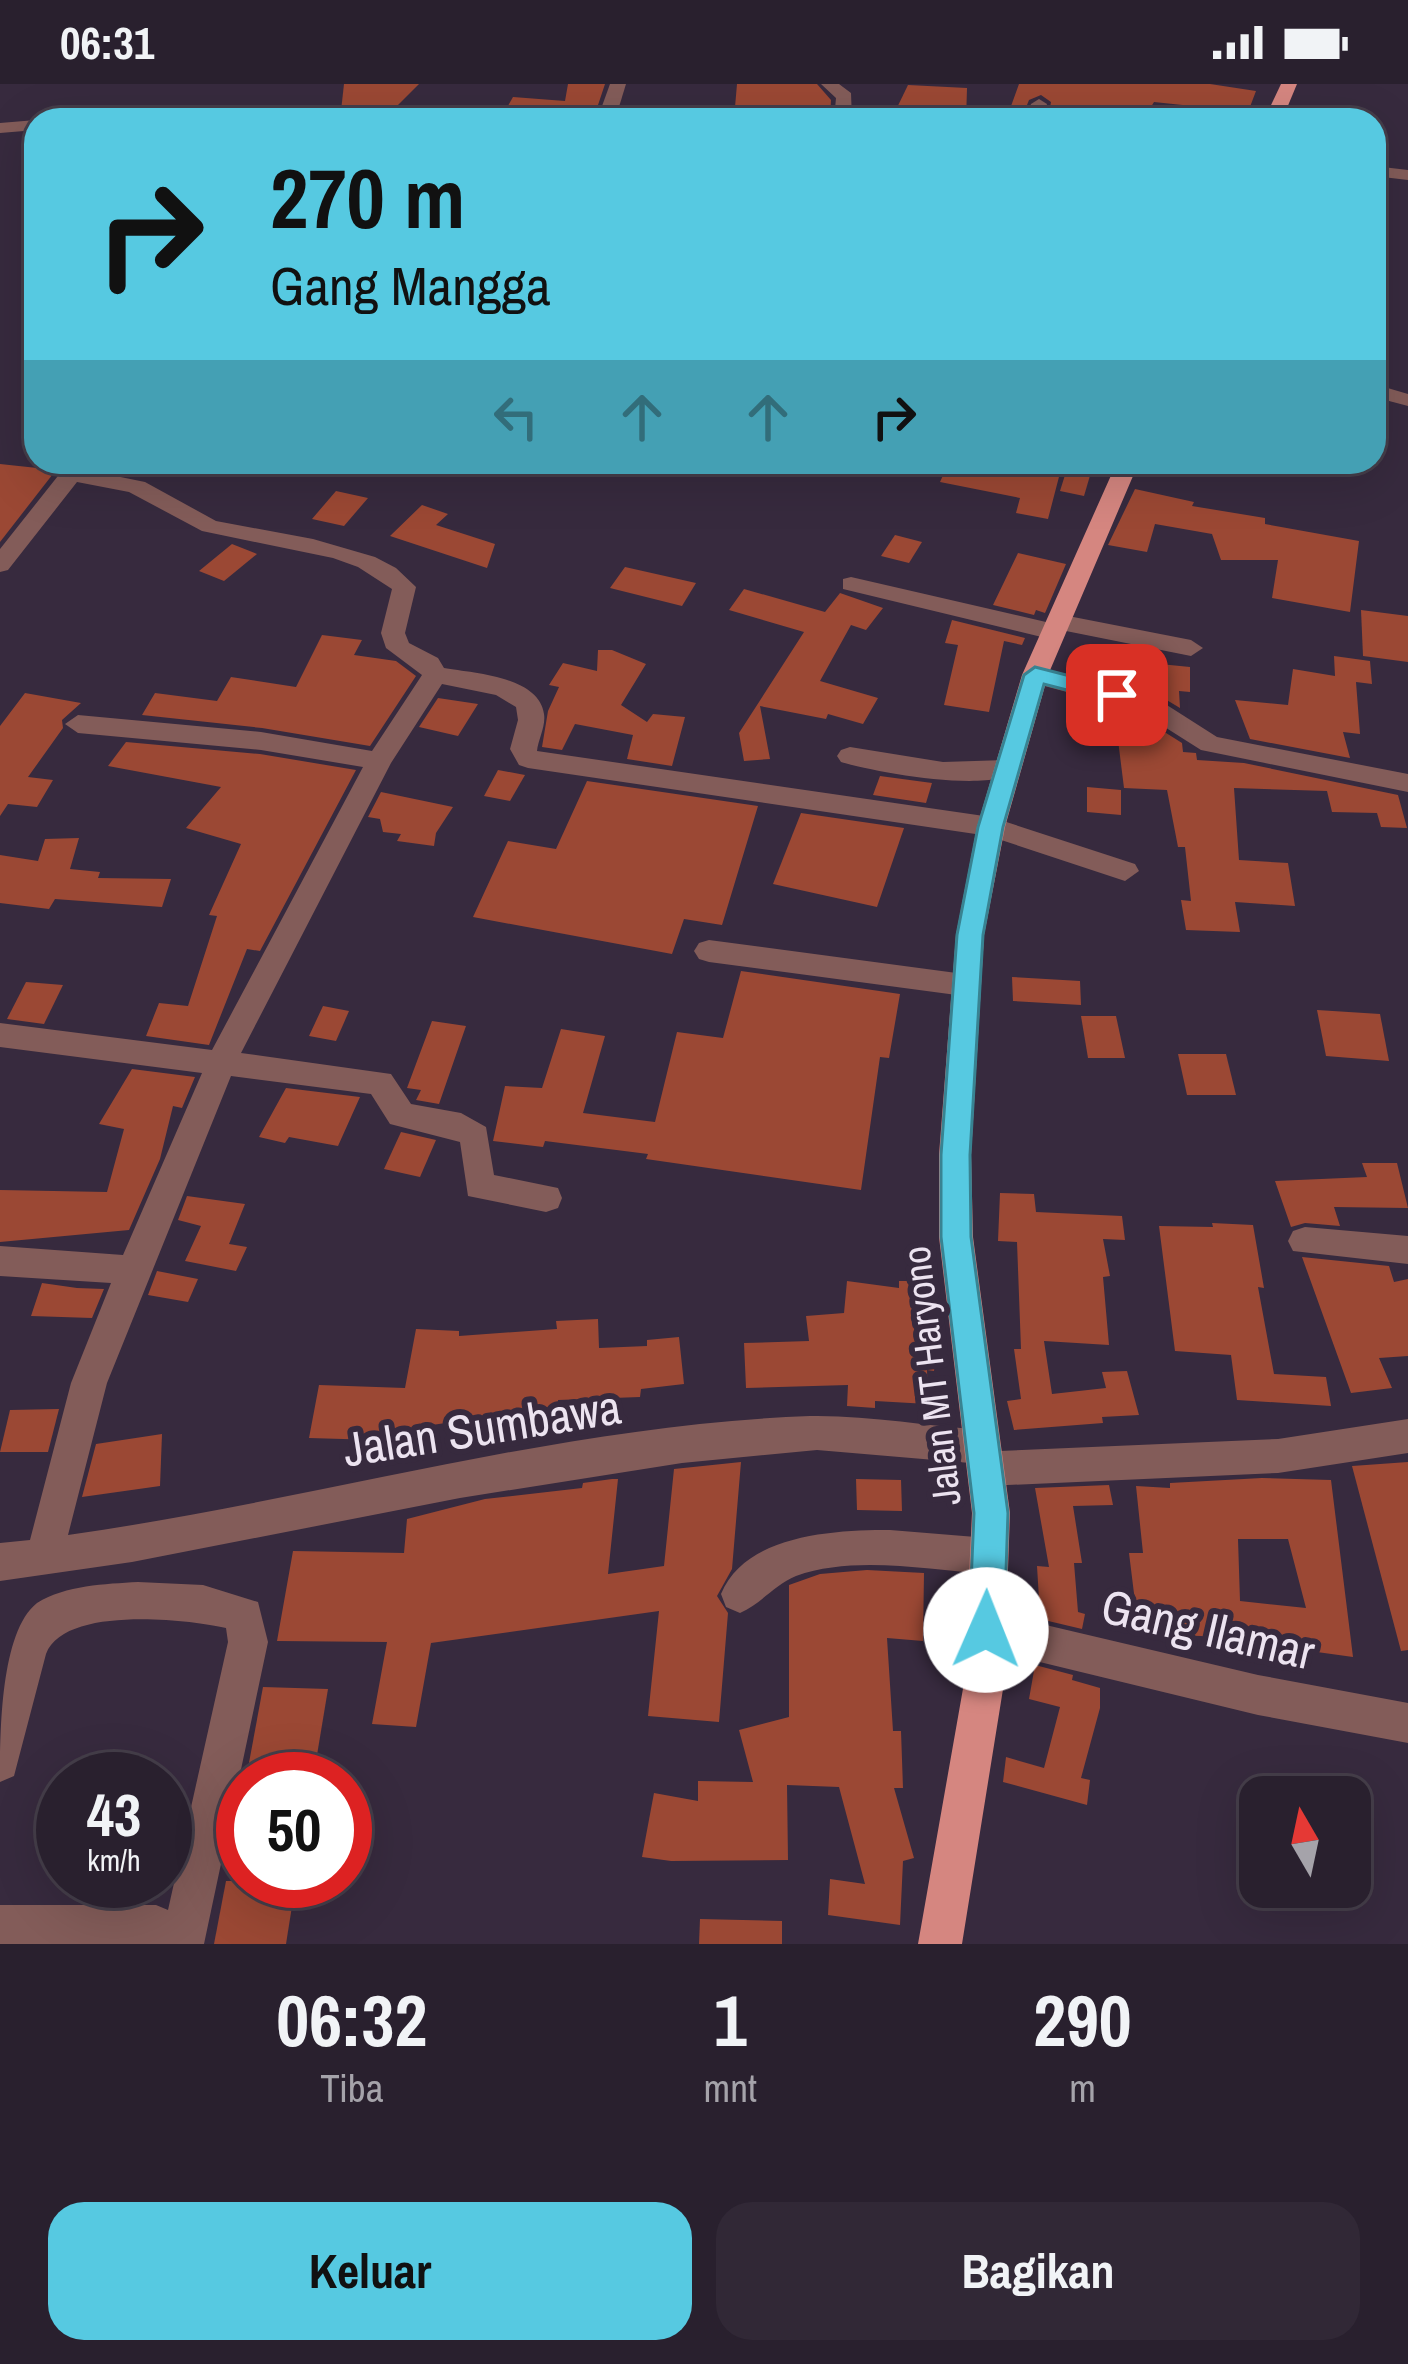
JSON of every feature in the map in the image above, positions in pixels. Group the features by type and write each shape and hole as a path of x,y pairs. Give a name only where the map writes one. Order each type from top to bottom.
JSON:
{"main road":[{"name":"Jalan MT Haryono","path":"940,1944 975,1749 988,1556 985,1458 956,1237 964,985 991,827 1035,675 1123,474"}],"street":[{"path":"830,84 845,98 844,108"},
{"path":"0,565 72,474"},
{"path":"96,474 138,487 170,511 210,526 355,558 378,568 404,587 394,625 398,648 429,664 435,675"},
{"path":"851,584 1056,627 1191,648"},
{"path":"44,1557 89,1383 244,1010 296,925 379,761 435,675"},
{"path":"435,675 512,690 526,699 532,712 523,748 529,759 991,827 1124,871"},
{"path":"1035,675 1150,706 1210,744 1408,783"},
{"path":"78,724 261,741 379,761"},
{"path":"850,756 944,771 1006,769"},
{"path":"709,950 964,985"},
{"path":"0,1035 380,1083 401,1115 461,1126 475,1136 479,1186 546,1198"},
{"path":"1305,1241 1408,1250"},
{"path":"0,1261 134,1270"},
{"name":"Jalan Sumbawa","path":"0,1562 518,1471 796,1434 860,1433 985,1458 1278,1456 1408,1436"},
{"path":"740,1594 756,1575 777,1562 838,1550 988,1556"},
{"path":"0,1762 35,1630 54,1613 80,1606 144,1602 224,1604 244,1616 248,1642 182,1941 156,1928 0,1927"},
{"name":"Gang Ilamar","path":"986,1630 1258,1695 1408,1723"}],"building":[{"path":"344,84 419,84 395,108 341,108"},
{"path":"568,84 605,84 597,108 507,108 513,97 565,101"},
{"path":"737,84 817,84 831,100 831,108 735,107"},
{"path":"1019,84 1210,84 1256,91 1250,108 1154,102 1150,108 1050,108 1051,102 1041,95 1029,100 1026,108 1010,108"},
{"path":"908,85 967,88 966,108 897,108"},
{"path":"0,464 24,467 24,474 53,474 0,542"},
{"path":"944,474 1060,474 1048,519 1016,513 1020,498 940,482"},
{"path":"1065,474 1090,474 1084,496 1060,491"},
{"path":"1135,489 1194,502 1192,506 1265,518 1265,524 1359,541 1350,612 1272,598 1278,560 1221,560 1212,534 1155,524 1147,552 1108,545"},
{"path":"336,491 368,498 344,526 312,519"},
{"path":"422,505 448,514 436,525 495,544 487,568 390,536"},
{"path":"895,535 922,542 909,563 881,556"},
{"path":"232,544 257,554 224,581 199,571"},
{"path":"1018,553 1066,564 1045,613 1036,610 1034,615 993,605"},
{"path":"625,567 696,583 682,606 610,588"},
{"path":"744,589 825,612 840,593 883,608 866,630 851,625 820,681 878,698 863,724 828,714 826,719 760,706 770,759 744,761 739,733 804,632 729,610"},
{"path":"1361,610 1408,616 1408,662 1363,656"},
{"path":"952,620 1025,638 1022,645 1004,641 989,712 944,705 958,645 945,643"},
{"path":"322,635 362,640 354,655 396,661 416,676 370,746 142,715 155,693 217,701 231,677 296,687"},
{"path":"598,650 612,650 646,664 621,705 647,722 653,714 685,717 672,766 627,759 633,735 575,724 562,750 542,747 548,711 559,687 549,685 563,663 597,671"},
{"path":"1084,653 1160,673 1160,664 1190,667 1190,692 1179,691 1180,708 1160,696 1082,675"},
{"path":"1334,656 1370,661 1372,684 1356,682 1360,734 1343,732 1350,758 1250,739 1235,700 1288,705 1293,669 1335,676"},
{"path":"25,693 81,703 62,720 63,728 28,777 53,780 37,807 8,804 0,816 0,726"},
{"path":"438,698 478,704 458,736 419,727"},
{"path":"1080,700 1139,716 1182,743 1183,752 1196,753 1197,760 1244,763 1398,795 1407,828 1381,827 1377,813 1332,812 1327,791 1234,788 1239,860 1288,863 1295,906 1235,902 1240,932 1186,930 1181,900 1191,901 1185,847 1178,847 1167,790 1124,788 1118,740 1078,735"},
{"path":"126,742 260,754 356,770 260,951 247,949 209,1045 146,1036 159,1003 188,1006 217,916 209,915 241,844 186,828 221,787 108,766"},
{"path":"498,770 525,775 510,801 484,796"},
{"path":"880,776 932,783 926,803 873,795"},
{"path":"587,781 758,806 722,925 684,919 672,954 473,917 508,841 556,849"},
{"path":"1087,787 1121,790 1121,815 1087,812"},
{"path":"381,792 453,807 436,833 434,846 397,841 401,834 383,832 380,819 368,817"},
{"path":"801,813 904,828 877,907 773,884"},
{"path":"79,838 70,869 100,872 98,878 171,879 162,907 55,899 49,909 0,903 0,855 38,861 45,839"},
{"path":"741,971 900,994 889,1058 880,1057 861,1190 646,1159 648,1154 545,1141 543,1147 493,1141 505,1086 542,1088 561,1029 605,1036 583,1113 655,1122 677,1032 723,1038"},
{"path":"1012,977 1080,981 1081,1005 1013,1001"},
{"path":"26,982 63,985 44,1024 7,1019"},
{"path":"323,1006 349,1011 336,1041 309,1036"},
{"path":"1317,1010 1380,1014 1389,1061 1326,1056"},
{"path":"1081,1016 1116,1016 1125,1058 1088,1058"},
{"path":"432,1021 466,1026 439,1104 416,1100 421,1090 407,1088"},
{"path":"1178,1054 1226,1054 1236,1095 1187,1095"},
{"path":"132,1069 195,1077 182,1108 173,1106 160,1159 129,1230 0,1242 0,1190 107,1192 124,1129 99,1124"},
{"path":"286,1088 360,1097 338,1146 259,1137"},
{"path":"401,1132 436,1140 420,1177 384,1169"},
{"path":"1362,1163 1397,1163 1408,1208 1334,1207 1340,1226 1305,1223 1291,1227 1275,1181 1367,1177"},
{"path":"1000,1193 1034,1194 1036,1212 1122,1216 1125,1240 1103,1239 1110,1276 1103,1277 1109,1345 1044,1341 1052,1394 1106,1388 1102,1372 1127,1371 1139,1415 1102,1417 1103,1423 1014,1430 1007,1401 1021,1399 1014,1349 1021,1349 1017,1242 998,1241"},
{"path":"187,1196 245,1204 229,1244 247,1247 236,1271 185,1261 201,1226 178,1220"},
{"path":"1212,1223 1253,1225 1264,1288 1258,1287 1274,1374 1326,1377 1331,1406 1237,1400 1231,1355 1175,1351 1159,1226 1213,1227"},
{"path":"1302,1257 1389,1266 1394,1282 1408,1279 1408,1356 1379,1358 1392,1388 1351,1393"},
{"path":"157,1271 198,1279 188,1302 148,1295"},
{"path":"847,1281 899,1288 899,1281 924,1281 923,1342 937,1344 934,1371 927,1370 928,1404 875,1401 875,1408 847,1406 848,1385 746,1388 744,1343 809,1341 806,1316 844,1313"},
{"path":"42,1283 104,1289 92,1318 31,1316"},
{"path":"598,1319 599,1348 647,1346 647,1340 679,1337 684,1384 641,1389 640,1397 558,1400 558,1421 458,1429 459,1421 378,1433 377,1440 309,1438 319,1385 405,1388 416,1329 459,1331 459,1336 557,1329 556,1321"},
{"path":"59,1409 48,1452 0,1452 10,1410"},
{"path":"162,1434 160,1486 82,1497 96,1444"},
{"path":"741,1462 732,1569 717,1596 728,1613 719,1722 648,1716 659,1611 431,1643 416,1727 372,1724 387,1642 277,1641 293,1551 404,1553 407,1519 485,1499 618,1479 608,1574 664,1566 674,1469"},
{"path":"1408,1462 1408,1650 1401,1651 1352,1466"},
{"path":"856,1479 901,1480 902,1511 857,1510"},
{"path":"1331,1480 1353,1657 1201,1636 1139,1634 1129,1553 1143,1553 1136,1486 1170,1488 1170,1483","holes":["1238,1539 1288,1539 1306,1608 1240,1601"]},
{"path":"1109,1485 1113,1505 1073,1506 1082,1563 1074,1563 1078,1612 1085,1614 1082,1629 1023,1615 1027,1595 1039,1599 1037,1566 1049,1567 1035,1488"},
{"path":"924,1573 923,1641 887,1638 893,1731 901,1731 903,1788 894,1788 914,1858 903,1861 900,1925 828,1915 830,1879 865,1884 839,1787 787,1785 788,1860 642,1857 654,1793 698,1801 698,1781 753,1782 739,1730 789,1717 789,1585 820,1574"},
{"path":"1035,1665 1100,1688 1100,1708 1081,1778 1090,1780 1087,1805 1003,1782 1006,1757 1044,1768 1060,1707 1029,1699"},
{"path":"263,1687 328,1689 318,1752 251,1752"},
{"path":"221,1908 292,1908 286,1944 214,1944"},
{"path":"700,1919 782,1921 782,1944 699,1944"}],"route":[{"path":"986,1630 991,1513 956,1237 956,1155 970,935 991,827 1035,675 1117,695"}]}
